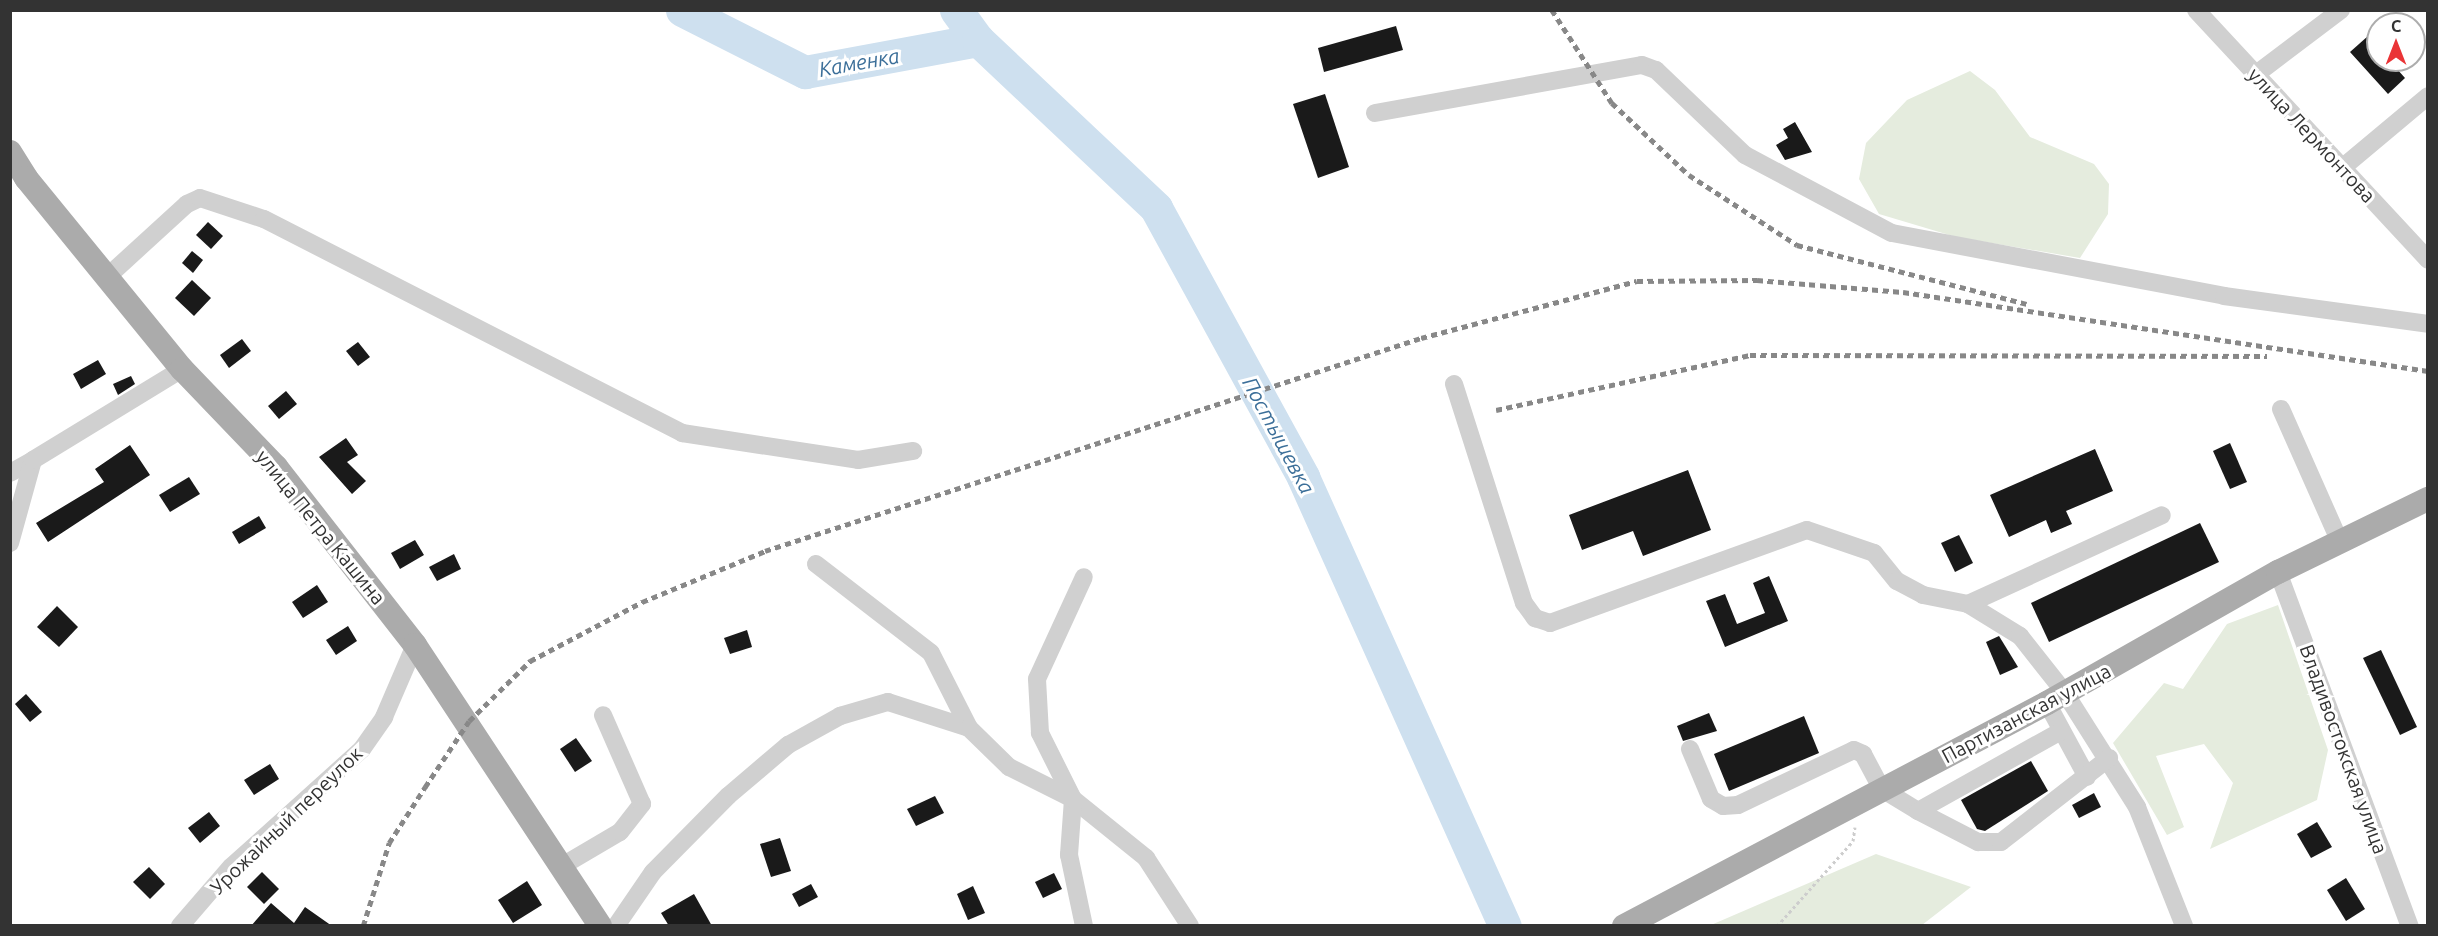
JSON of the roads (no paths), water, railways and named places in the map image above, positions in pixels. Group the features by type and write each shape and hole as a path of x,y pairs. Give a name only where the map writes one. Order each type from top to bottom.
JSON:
{"main road":[{"name":"улица Петра Кашина","path":"10,152 18,179 107,277 182,369 276,467 415,645 600,926"},
{"name":"Партизанская улица","path":"1624,926 1849,805 2056,698 2278,572 2427,500"}],"street":[{"name":"улица Лермонтова","path":"2196,10 2427,260"},
{"path":"2255,75 2341,10"},
{"path":"1375,113 1642,65 1656,70 1745,155 1892,233 2224,296 2427,324"},
{"path":"2342,168 2427,96"},
{"path":"107,277 187,204 200,198 264,219 682,433 858,460 913,451"},
{"path":"10,473 182,369"},
{"path":"1454,384 1524,603 1535,618 1551,623 1807,530 1874,552 1897,581 1923,596 1968,604 2020,636 2056,698 2109,758 2137,807 2184,926"},
{"path":"2281,409 2340,542"},
{"path":"10,543 33,460"},
{"path":"1968,604 2162,515"},
{"path":"816,564 931,654 969,728 1009,767 1072,799 1146,858 1190,926"},
{"name":"Владивостокская улица","path":"2278,572 2410,926"},
{"path":"1084,577 1037,679 1040,733 1072,799 1069,855 1084,926"},
{"name":"Урожайный переулок","path":"180,926 231,867 362,749 384,717 415,645"},
{"path":"2056,698 2061,731 2087,777"},
{"path":"616,926 653,872 728,796 789,745 840,716 888,702 969,728"},
{"path":"562,866 620,832 642,804 603,715"},
{"path":"1918,811 2061,731"},
{"path":"1690,749 1712,799 1723,806 1738,805 1854,750 1863,754 1882,789 1918,811 1978,842 2001,842 2109,758"}],"waterway":[{"name":"Каменка","path":"682,10 805,72 978,40"},
{"name":"Постышевка","path":"956,10 978,40 1156,208 1303,477 1505,926"}],"railway":[{"path":"1552,10 1612,103 1689,175 1797,245 2027,304"},
{"path":"363,926 389,843 469,721 530,661 642,602 765,551 1421,338 1637,281 1757,280 1903,292 2428,371"},
{"path":"1496,410 1750,355 2267,356"}]}
